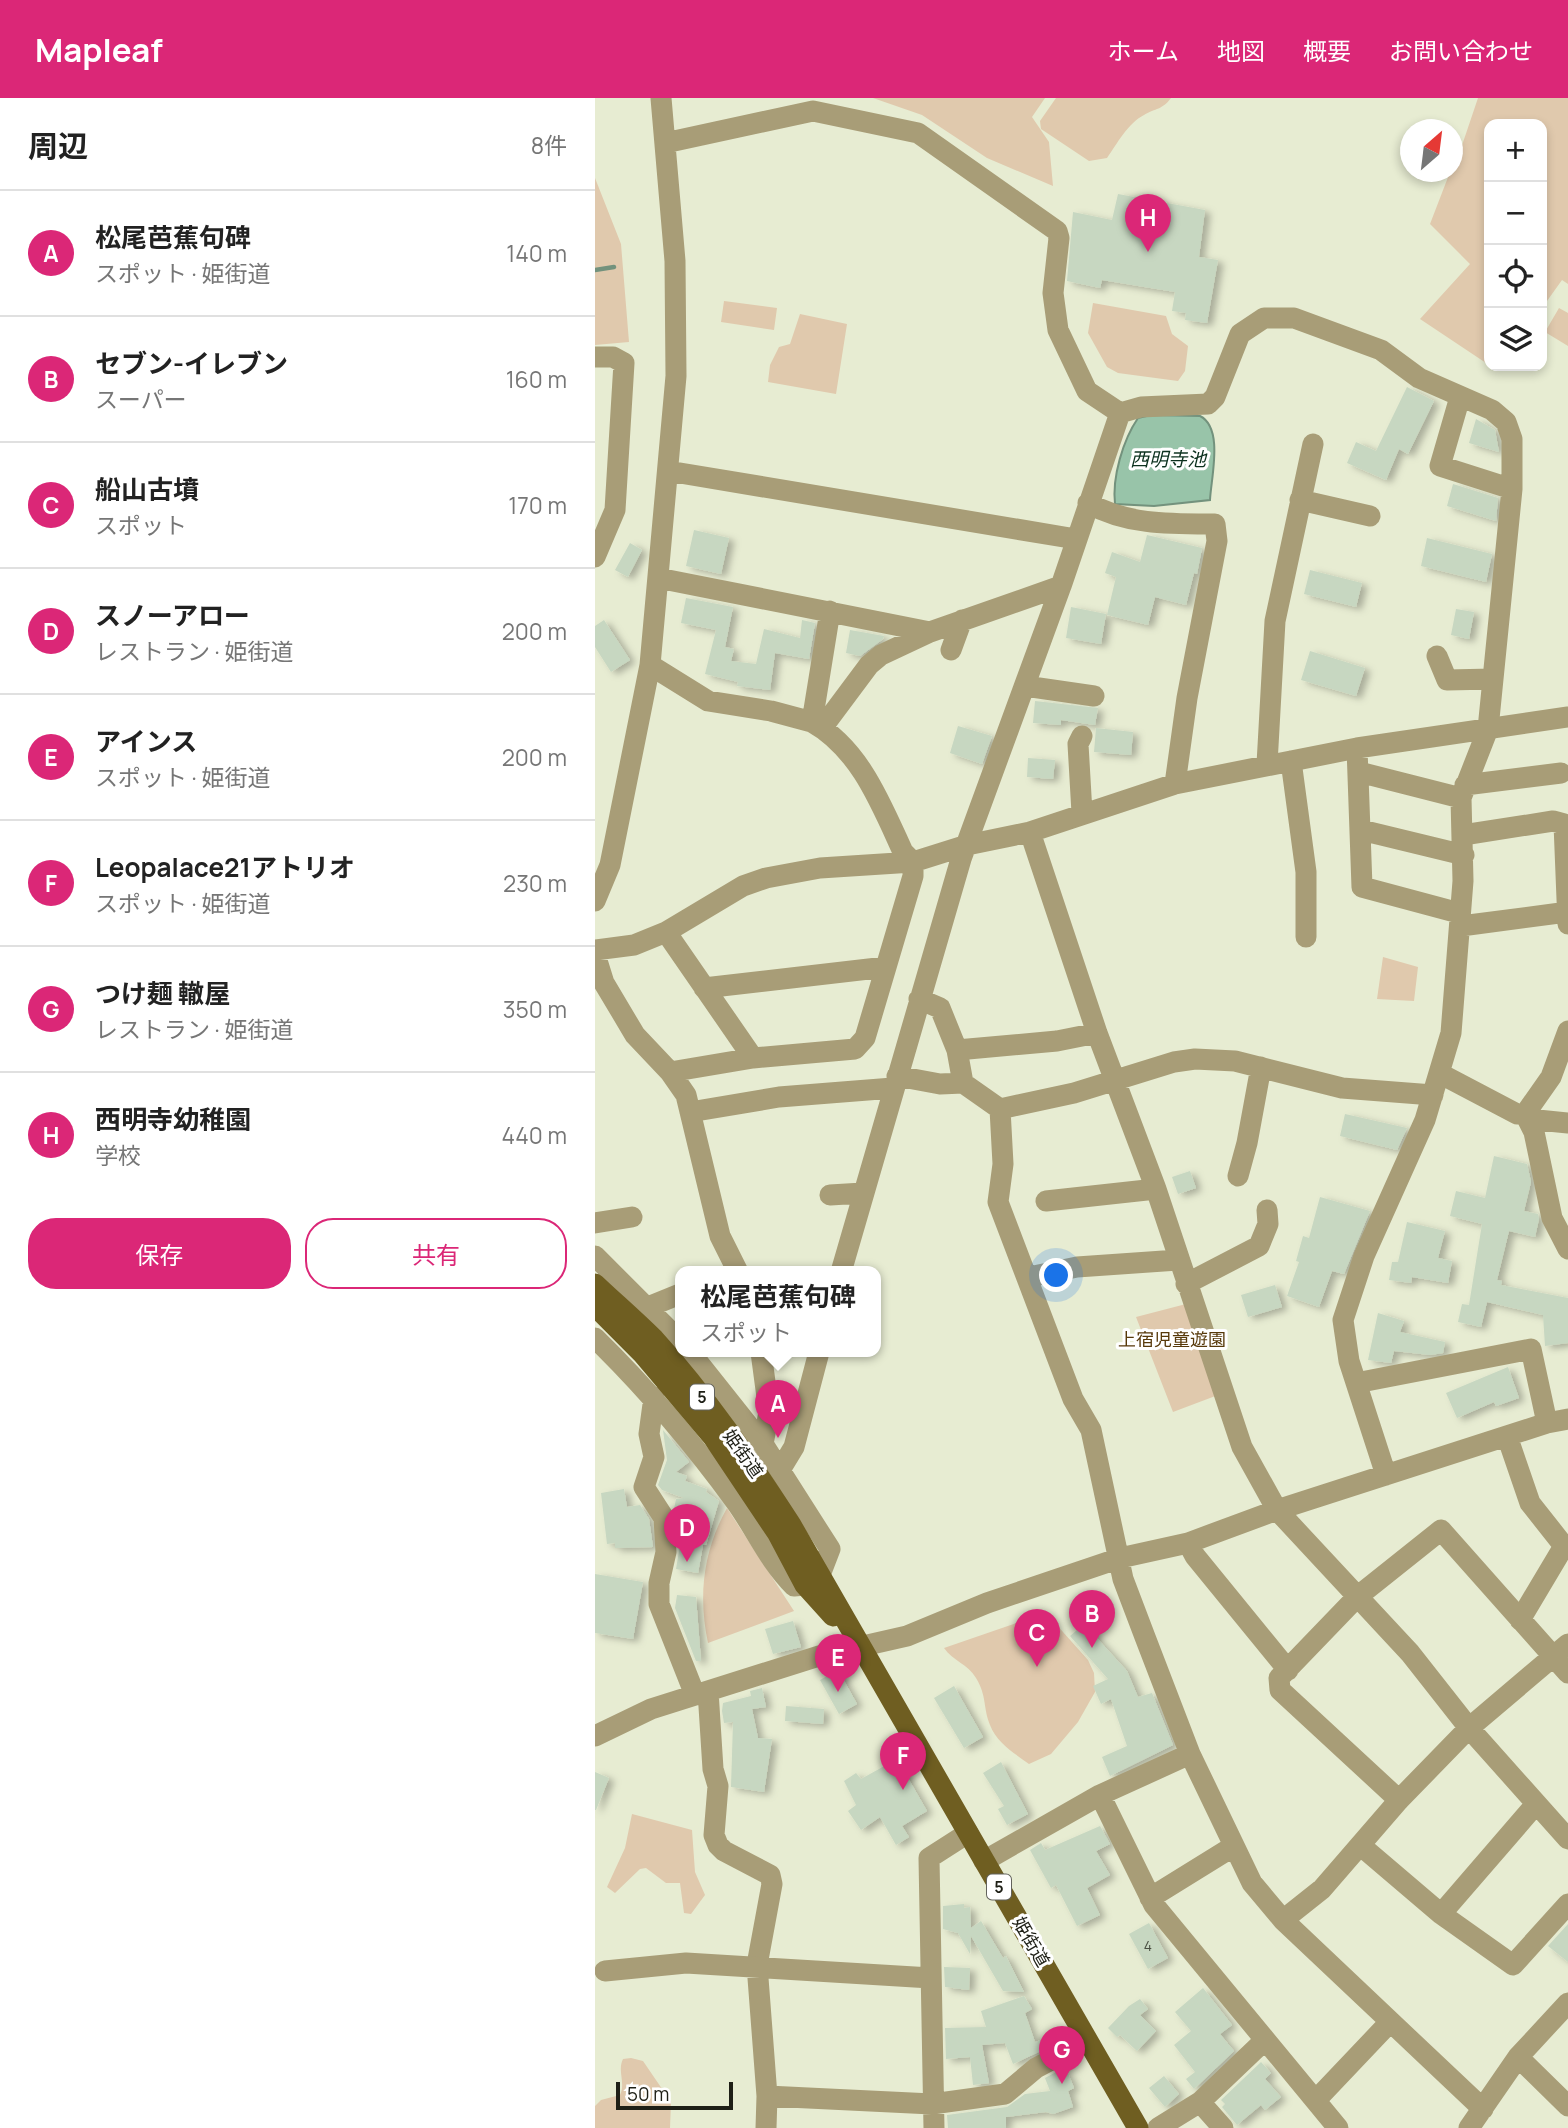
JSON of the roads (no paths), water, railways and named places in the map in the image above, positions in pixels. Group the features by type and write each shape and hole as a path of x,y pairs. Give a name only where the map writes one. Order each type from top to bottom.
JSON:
{"main road":[{"name":"姫街道","path":"595,1284 653,1339 739,1444 813,1580 861,1647 1138,2128"},
{"name":"姫街道","path":"595,1306 642,1353 713,1437 784,1529"}],"street":[{"path":"595,901 610,866 650,665 668,471 677,334 661,98"},
{"path":"665,143 798,106 918,133 1057,231 1059,238 1053,310 1058,330 1087,391 1120,413 1141,407 1208,404 1215,397 1240,334 1256,321 1274,317 1294,318 1381,350 1419,378 1492,410 1506,422 1512,439 1512,489 1488,729 1463,792 1464,845 1451,1033 1425,1120 1364,1256 1343,1320 1349,1361 1386,1475"},
{"path":"595,357 613,357 624,363 615,510 595,557"},
{"path":"1461,397 1440,466 1512,489"},
{"path":"843,1266 919,999 967,845 1061,586 1120,413"},
{"path":"1267,764 1275,621 1313,444"},
{"path":"668,471 1076,539"},
{"path":"1300,499 1370,516"},
{"path":"1088,503 1116,518 1131,517 1156,524 1215,524 1217,541 1187,698 1175,784"},
{"path":"658,578 930,632"},
{"path":"817,725 869,665 881,655 930,632 1061,586"},
{"path":"817,725 830,611"},
{"path":"951,650 962,621"},
{"path":"1437,656 1447,680 1493,679"},
{"path":"650,665 708,701 771,710 817,725 863,771 903,852 913,862 913,876 866,1038 855,1049 753,1058 670,1072"},
{"path":"1025,686 1094,696"},
{"path":"735,1266 720,1236 686,1095 670,1072 635,1035 604,983 595,952 634,945 666,932 743,886 766,878 820,868 913,862 967,845 1030,832 1175,784 1357,748 1568,717"},
{"path":"1082,736 1078,744 1082,813"},
{"path":"1357,748 1362,887 1460,919 1567,912"},
{"path":"1291,761 1306,872 1306,937"},
{"path":"1359,772 1463,792 1561,773"},
{"path":"1361,830 1464,845 1553,821 1564,824 1568,924"},
{"path":"1030,832 1113,1079 1156,1189 1242,1447 1277,1510 1410,1653 1469,1728 1568,1839"},
{"path":"666,932 753,1058"},
{"path":"704,988 886,967"},
{"path":"919,999 940,1008 957,1050 963,1083"},
{"path":"957,1050 1057,1041 1097,1033"},
{"path":"1567,1036 1551,1077 1527,1116 1552,1218 1568,1250"},
{"path":"690,1112 895,1082 963,1083 1000,1109 1074,1093 1113,1079 1195,1059 1235,1060 1342,1088 1433,1096"},
{"path":"1238,1176 1261,1067"},
{"path":"1439,1073 1517,1114 1568,1123"},
{"path":"1000,1109 1003,1164 998,1202 1029,1277 1073,1399 1091,1430 1123,1579 1190,1754 1234,1846 1252,1883 1283,1920 1483,2109"},
{"path":"1046,1200 1156,1189"},
{"path":"830,1195 863,1193"},
{"path":"1186,1284 1259,1245 1268,1224 1267,1210"},
{"path":"595,1223 632,1217"},
{"path":"595,1256 675,1336"},
{"path":"1029,1277 1077,1267 1178,1260"},
{"path":"648,1307 675,1296"},
{"path":"595,1338 654,1397 737,1504 777,1569 794,1586 813,1580 831,1549 763,1444 694,1357"},
{"path":"595,1736 651,1709 819,1656 907,1636 988,1603 1120,1558 1188,1543 1277,1510 1557,1421 1531,1349 1356,1382"},
{"path":"762,1357 769,1412 763,1444"},
{"path":"780,1470 794,1447 818,1357"},
{"path":"654,1397 649,1434 654,1457 645,1487 664,1518 666,1552 659,1583 659,1604 701,1693 718,1786 714,1835 718,1845 725,1851 770,1875 772,1884 757,1965 767,2096 766,2128"},
{"path":"1507,1436 1530,1503 1564,1546 1520,1620"},
{"path":"1399,1800 1280,1690 1279,1678 1357,1597 1441,1530 1520,1620 1560,1650 1568,1673"},
{"path":"1188,1543 1195,1556 1288,1670"},
{"path":"1283,1920 1322,1889 1399,1800 1469,1728 1560,1650"},
{"path":"984,1861 1100,1795 1190,1754"},
{"path":"1100,1795 1150,1898 1338,2128"},
{"path":"1441,1914 1536,1804"},
{"path":"934,2128 929,1858 968,1832"},
{"path":"1360,1845 1441,1914 1513,1965 1568,1904"},
{"path":"1150,1898 1234,1846"},
{"path":"605,1971 686,1963 757,1965 931,1978"},
{"path":"1469,2128 1518,2057 1568,2003"},
{"path":"1316,2100 1390,2022"},
{"path":"767,2096 932,2104 1005,2094 1036,2068 1087,2040"},
{"path":"1158,2128 1199,2102 1265,2040"},
{"path":"1518,2057 1568,2106"},
{"path":"1199,2102 1223,2128"}],"water":[{"name":"西明寺池","path":"1151,415 1200,416 1207,422 1214,442 1210,500 1154,506 1115,504 1117,471 1128,437 1138,418"}],"waterway":[{"path":"595,270 614,267"}],"place":[{"name":"西明寺幼稚園","path":"1148,252"},
{"name":"松尾芭蕉句碑","path":"778,1438"},
{"name":"スノーアロー","path":"687,1562"},
{"name":"セブン-イレブン","path":"1092,1648"},
{"name":"船山古墳","path":"1037,1667"},
{"name":"アインス","path":"838,1692"},
{"name":"Leopalace21アトリオ","path":"903,1790"},
{"name":"つけ麺 轍屋","path":"1062,2084"}],"park label":[{"name":"上宿児童遊園","path":"1172,1340"}]}
